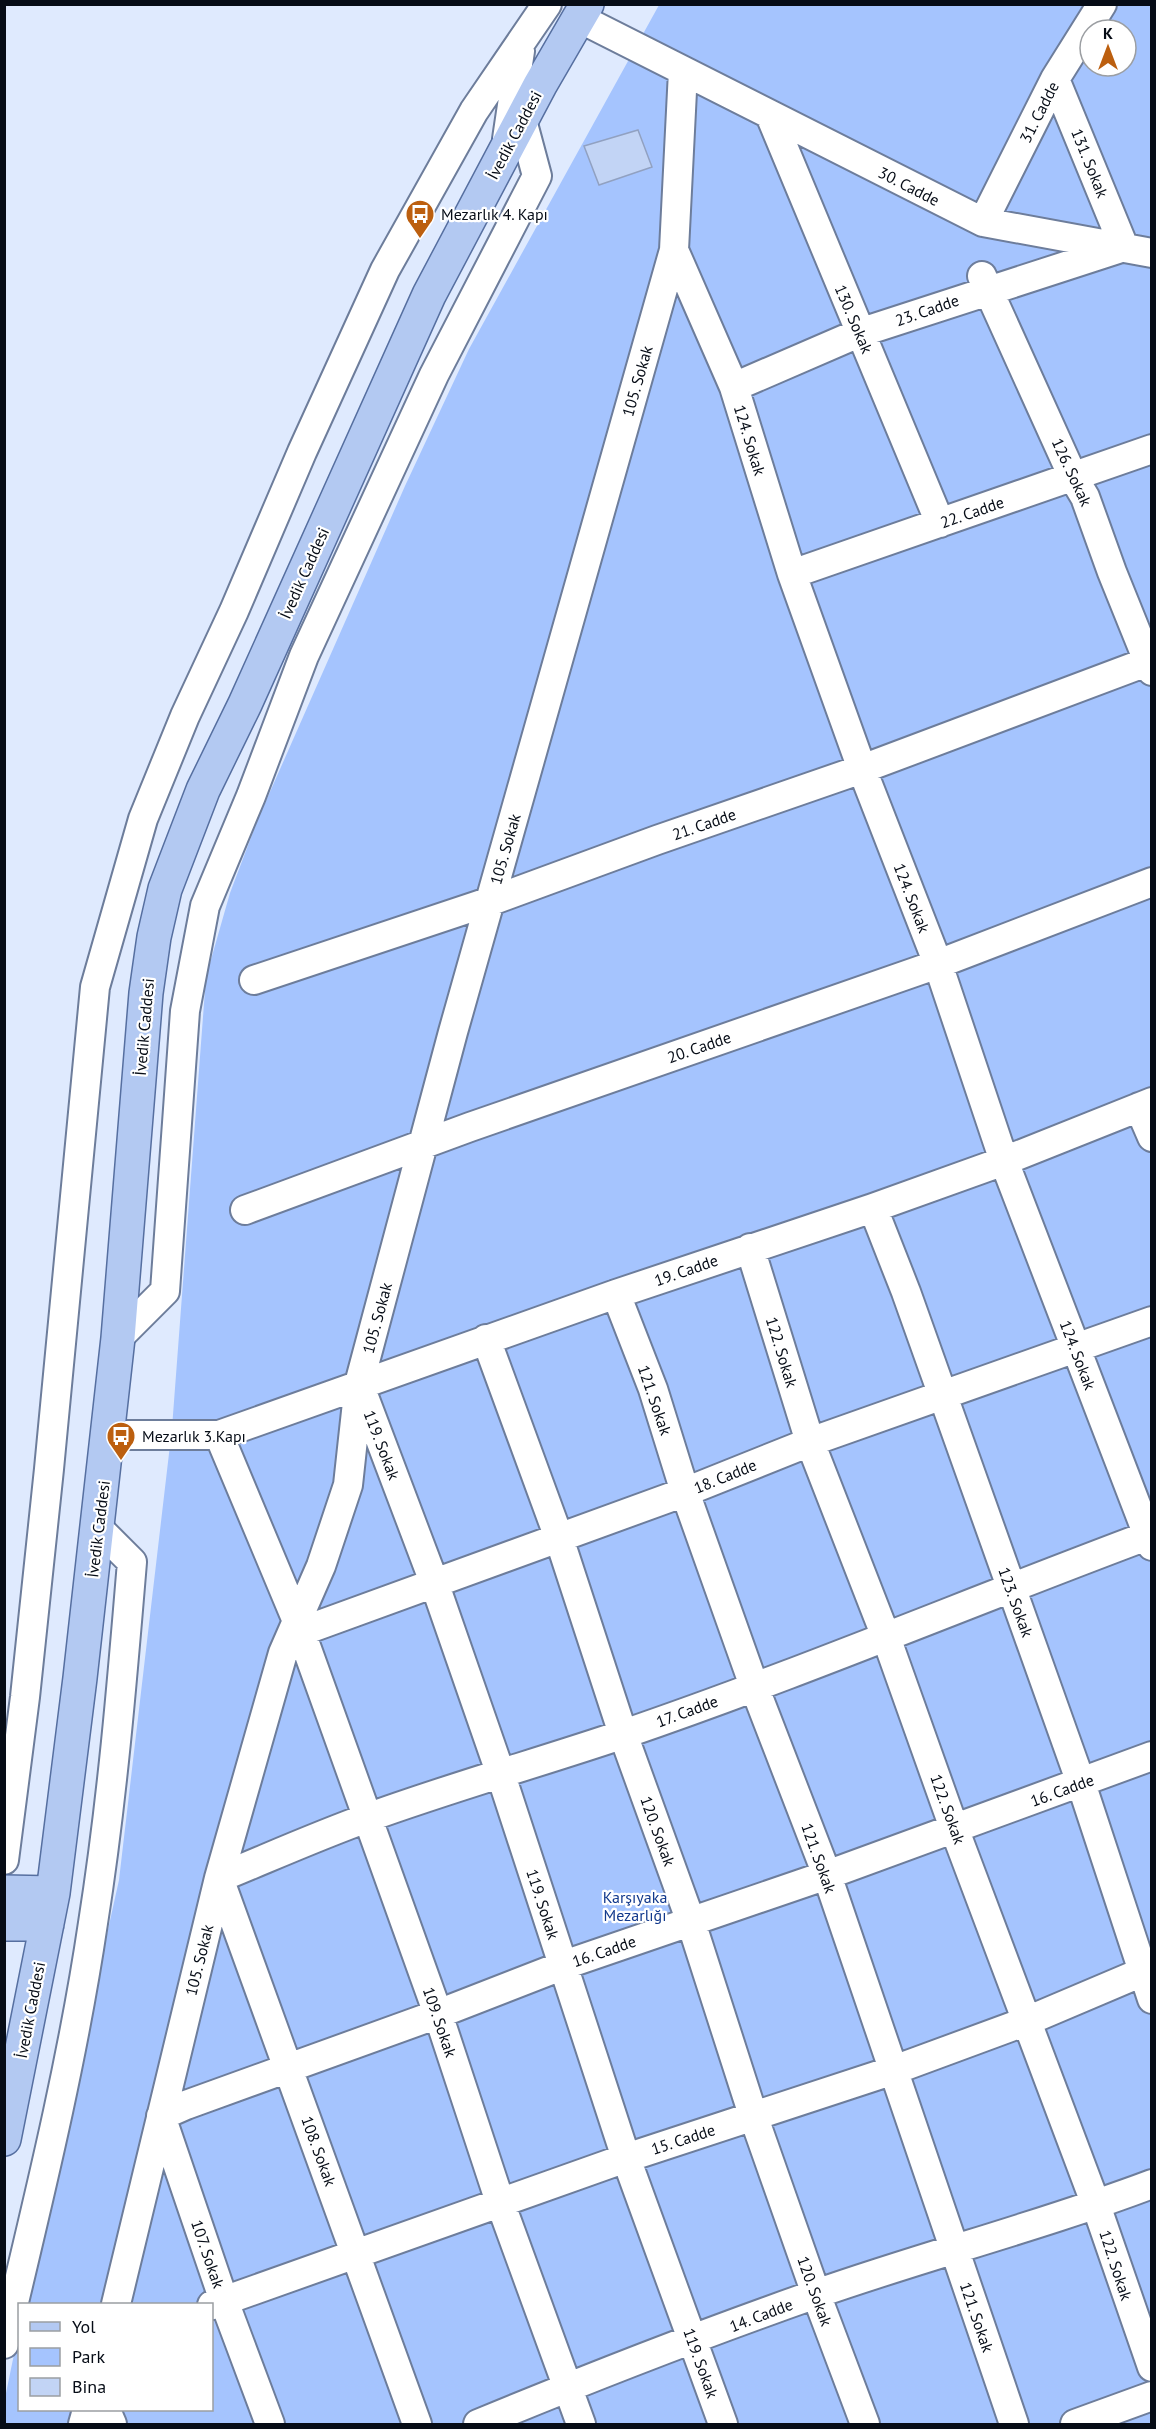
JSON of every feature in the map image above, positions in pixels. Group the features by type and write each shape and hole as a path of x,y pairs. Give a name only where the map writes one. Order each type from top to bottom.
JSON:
{"main road":[{"name":"İvedik Caddesi","path":"4,2139 53,1893 109,1435 146,993 154,937 165,890 203,790 245,704 429,295 583,11"},
{"path":"4,1892 53,1893"},
{"path":"4,1924 47,1924"}],"street":[{"path":"505,152 526,4"},
{"path":"4,1860 26,1697 50,1469 93,1004 98,976 143,819 185,717 385,270 474,111 547,4"},
{"name":"31. Cadde","path":"983,222 1055,79 1102,4"},
{"name":"30. Cadde","path":"583,11 683,71 983,222 1138,250"},
{"name":"105. Sokak","path":"116,2303 219,1878 283,1653 298,1626 348,1485 359,1384 453,1032 674,250 683,71"},
{"name":"131. Sokak","path":"1055,79 1138,250"},
{"name":"130. Sokak","path":"770,115 859,333 940,522"},
{"path":"118,1338 165,1291 185,1011 205,906 251,796 304,656 434,375 537,176 522,120"},
{"name":"23. Cadde","path":"734,387 859,333 985,283 1138,250 1152,237"},
{"name":"124. Sokak","path":"674,250 734,387 792,574 862,769 938,964 1004,1161 1150,1538"},
{"name":"126. Sokak","path":"985,283 1073,477 1085,497 1112,572 1150,664"},
{"name":"22. Cadde","path":"792,574 1152,449"},
{"name":"21. Cadde","path":"254,980 490,901 1150,664"},
{"name":"20. Cadde","path":"245,1210 470,1127 938,964 1152,882"},
{"path":"1145,1105 1152,1137"},
{"name":"19. Cadde","path":"219,1435 486,1339 873,1208 1004,1161 1145,1105"},
{"name":"123. Sokak","path":"873,1208 1012,1589 1147,1970 1152,1999"},
{"name":"122. Sokak","path":"750,1248 810,1442 886,1637 954,1828 1096,2205 1152,2367"},
{"name":"121. Sokak","path":"616,1294 653,1389 686,1492 754,1686 826,1875 1014,2424"},
{"name":"18. Cadde","path":"298,1626 560,1538 686,1492 810,1442 1152,1321"},
{"name":"120. Sokak","path":"486,1339 560,1538 623,1734 691,1922 753,2115 865,2424"},
{"name":"119. Sokak","path":"359,1384 434,1582 500,1772 626,2158 723,2424"},
{"path":"109,1435 219,1435 298,1626"},
{"path":"4,2344 13,2273 52,2141 93,1924 118,1738 132,1562 98,1528"},
{"name":"17. Cadde","path":"219,1878 366,1818 500,1772 623,1734 1150,1538"},
{"name":"109. Sokak","path":"298,1626 438,2014 500,2202 581,2424"},
{"name":"16. Cadde","path":"161,2116 564,1965 826,1875 1152,1756"},
{"name":"108. Sokak","path":"219,1878 417,2424"},
{"name":"15. Cadde","path":"218,2303 626,2158 894,2070 1027,2021 1147,1970"},
{"name":"107. Sokak","path":"161,2116 218,2303 270,2424"},
{"name":"14. Cadde","path":"478,2424 567,2387 816,2294 1096,2205 1152,2184"},
{"path":"1075,2424 1152,2396"}],"green space":[{"name":"Karşıyaka Mezarlığı","path":"659,5 1151,5 1151,2424 5,2424 5,2398 18,2335 18,2411 213,2411 213,2303 25,2303 119,1880 172,1428 206,977 230,893 258,819 405,486 469,349"}],"building":[{"path":"638,130 652,167 599,185 584,146"}],"place":[{"name":"Mezarlık 4. Kapı","path":"420,240"},
{"name":"Mezarlık 3.Kapı","path":"121,1462"}]}
